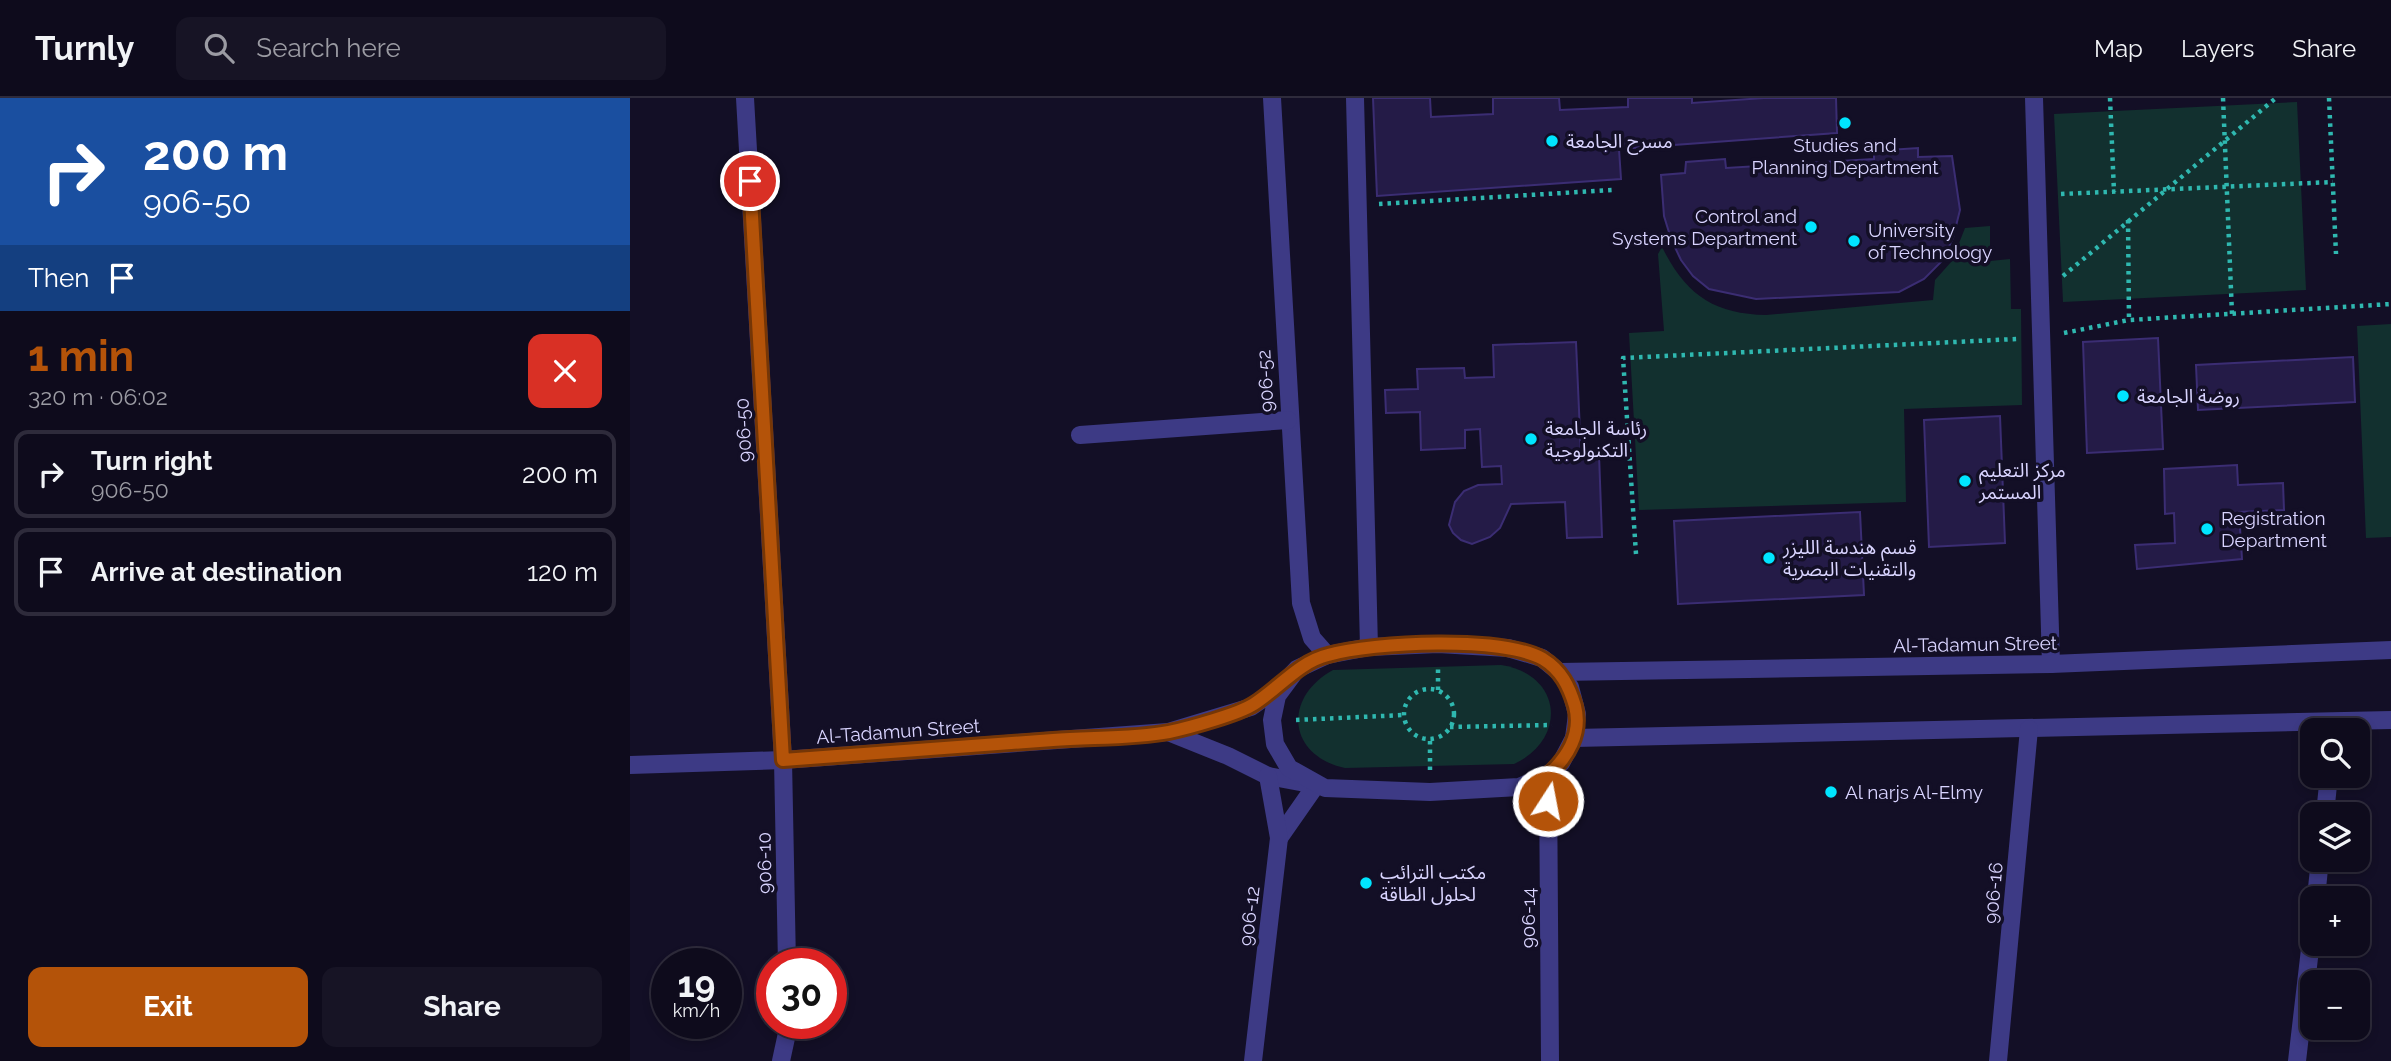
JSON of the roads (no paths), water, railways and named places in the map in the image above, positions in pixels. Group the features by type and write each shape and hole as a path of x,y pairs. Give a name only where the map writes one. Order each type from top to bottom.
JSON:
{"street":[{"name":"906-50","path":"746,98 783,760"},
{"name":"906-52","path":"1272,98 1301,603 1312,638 1326,655"},
{"path":"1354,98 1369,648"},
{"path":"2034,98 2051,664"},
{"path":"1080,435 1289,419"},
{"name":"Al-Tadamun Street","path":"630,765 783,760 1168,732 1251,706 1282,685 1297,669 1326,655 1369,648 1438,644 1508,648 1542,658 1559,672 2051,664 2391,650"},
{"name":"Al-Tadamun Street","path":"1297,669 1277,696 1272,720 1275,744 1289,768 1316,785"},
{"path":"1548,775 1561,763 1576,732 1577,714 1570,687 1559,672"},
{"path":"2370,722 2391,720"},
{"path":"1576,732 2300,726"},
{"name":"906-16","path":"1998,1061 2029,729"},
{"name":"Al-Tadamun Street","path":"1168,732 1268,776 1334,790 1430,792 1519,787 1548,775"},
{"name":"906-10","path":"783,760 788,948"},
{"name":"906-14","path":"1548,775 1550,1061"},
{"name":"906-12","path":"1252,1061 1279,838 1268,776"},
{"path":"1279,838 1316,785"},
{"path":"2297,1061 2309,956"},
{"path":"781,1061 786,1039"}],"place":[{"name":"Studies and Planning Department","path":"1845,123"},
{"name":"مسرح الجامعة","path":"1552,141"},
{"name":"Control and Systems Department","path":"1811,227"},
{"name":"University of Technology","path":"1854,241"},
{"name":"روضة الجامعة","path":"2123,396"},
{"name":"رئاسة الجامعة التكنولوجية","path":"1531,439"},
{"name":"مركز التعليم المستمر","path":"1965,481"},
{"name":"Registration Department","path":"2207,529"},
{"name":"قسم هندسة الليزر والتقنيات البصرية","path":"1769,558"},
{"name":"Al narjs Al-Elmy","path":"1831,792"},
{"name":"مكتب الترائب لحلول الطاقة","path":"1366,883"}]}
